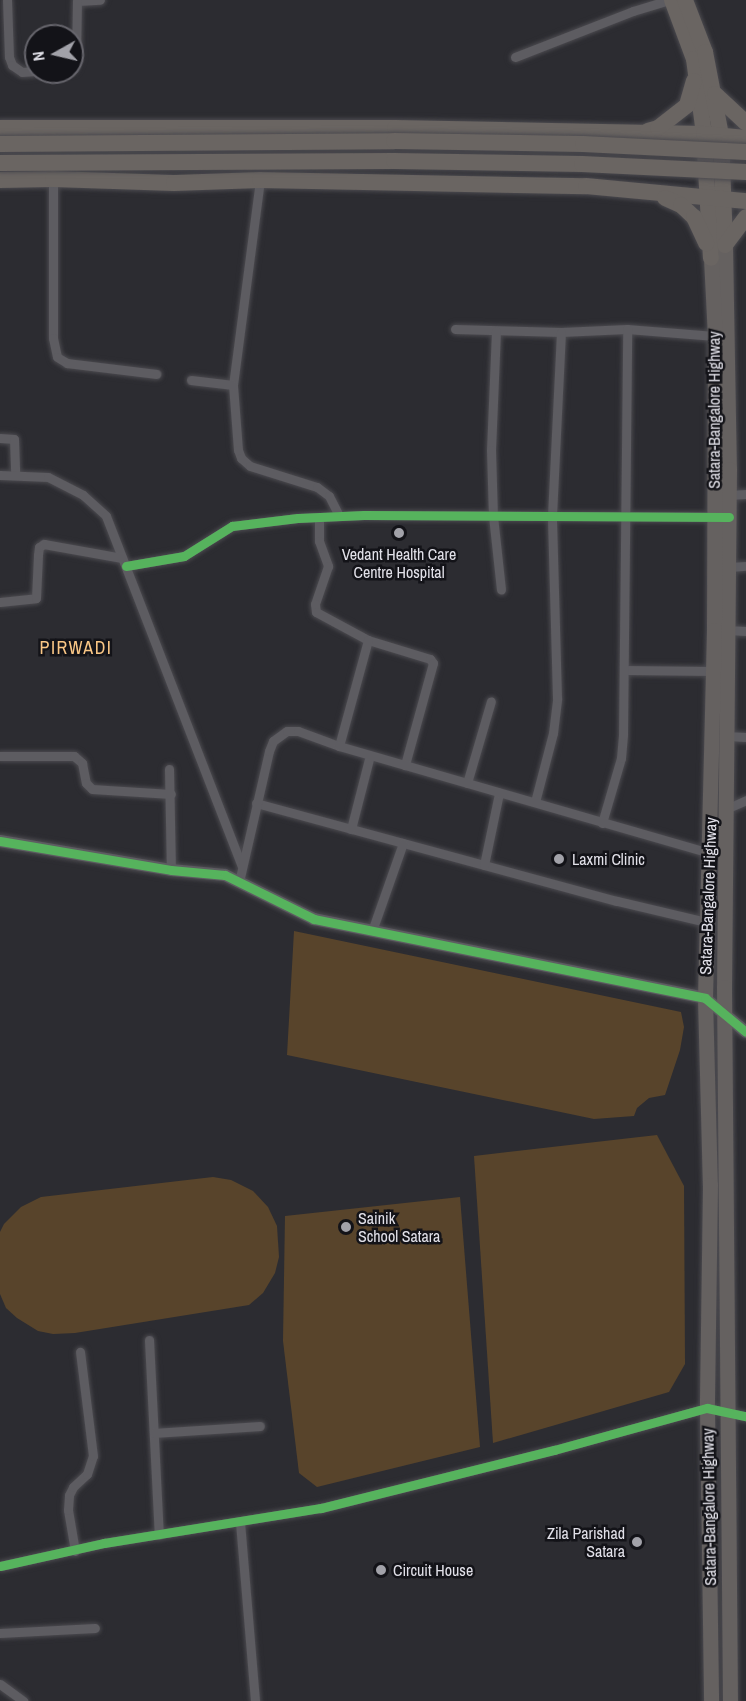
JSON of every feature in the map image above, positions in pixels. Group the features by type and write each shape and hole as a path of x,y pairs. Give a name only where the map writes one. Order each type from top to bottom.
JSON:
{"highway":[{"path":"671,0 694,59 716,199"},
{"path":"685,0 705,52 715,94 721,135 716,199"},
{"path":"641,133 658,128 687,105 694,85 694,59"},
{"path":"715,94 746,123"},
{"path":"0,128 394,128 704,134 746,138"},
{"path":"0,144 394,141 583,144 746,152"},
{"path":"0,163 394,161 582,164 746,172"},
{"path":"0,180 52,179 174,183 260,180 586,186 658,195 746,201"},
{"path":"658,195 681,206 694,217 711,258"},
{"name":"Satara-Bangalore Highway","path":"716,199 725,245"},
{"name":"Satara-Bangalore Highway","path":"711,258 716,199"},
{"path":"725,245 746,217"}],"main road":[{"name":"Satara-Bangalore Highway","path":"725,245 729,495 722,517 730,567 727,630 725,1015 730,1701"},
{"name":"Satara-Bangalore Highway","path":"711,258 722,517 714,671 705,998 710,1185 707,1408 711,1701"}],"street":[{"path":"7,0 9,57 12,65 24,72"},
{"path":"77,24 77,1 100,0"},
{"path":"628,0 633,11"},
{"path":"515,57 633,11 671,0"},
{"path":"52,179 53,338 57,357 67,363 156,374"},
{"path":"260,180 232,385 237,450 241,458 250,466 317,487 329,496 339,516"},
{"path":"455,329 561,332 627,329 715,336"},
{"path":"602,823 622,752 627,329"},
{"path":"496,331 491,450 493,516 501,590"},
{"path":"535,802 553,733 557,698 552,516 561,332"},
{"path":"191,380 232,385"},
{"path":"0,438 14,439 15,474"},
{"path":"0,475 48,477 98,507 109,522 242,867"},
{"path":"729,495 746,494"},
{"path":"0,602 36,598 39,547 44,544 124,562 184,556 232,526 319,517 722,517"},
{"path":"319,517 319,541 328,566 315,604 316,612 368,639 430,659 433,663 405,765"},
{"path":"730,567 746,566"},
{"path":"727,630 746,631"},
{"path":"339,746 368,639"},
{"path":"624,670 714,671"},
{"path":"467,783 491,701"},
{"path":"238,882 269,751 273,741 280,734 298,730 339,746 709,853"},
{"path":"726,736 746,736"},
{"path":"351,829 370,755"},
{"path":"0,756 74,756 82,763 86,783 92,789 171,794"},
{"path":"169,769 171,870"},
{"path":"484,865 499,793"},
{"path":"726,809 746,800"},
{"path":"256,803 617,902 706,922"},
{"path":"0,841 171,870 225,875 314,919 705,998 746,1032"},
{"path":"372,931 403,843"},
{"path":"149,1340 159,1535"},
{"path":"75,1551 68,1510 69,1495 87,1474 93,1456 80,1352"},
{"path":"0,1566 159,1535 321,1508 421,1484 707,1408 746,1416"},
{"path":"154,1433 260,1426"},
{"path":"240,1522 255,1701"},
{"path":"0,1633 95,1628"},
{"path":"0,1684 23,1701"}],"shaded area":[{"path":"294,931 681,1012 684,1027 680,1050 665,1095 649,1098 637,1108 634,1116 594,1119 287,1055"},
{"path":"657,1135 684,1186 685,1364 669,1392 493,1443 474,1156"},
{"path":"213,1177 231,1180 253,1191 268,1207 277,1226 279,1257 275,1273 263,1293 249,1305 75,1333 53,1334 38,1331 6,1308 0,1294 0,1232 4,1224 21,1207 41,1197"},
{"path":"460,1197 480,1447 317,1487 299,1473 283,1341 285,1216"}],"cycle path":[{"path":"126,566 184,556 232,526 298,518 364,515 729,517"},
{"path":"0,841 171,870 225,875 314,919 705,998 746,1032"},
{"path":"0,1566 104,1543 321,1508 554,1450 707,1408 746,1416"}],"place":[{"name":"Vedant Health Care Centre Hospital","path":"399,533"},
{"name":"Laxmi Clinic","path":"559,859"},
{"name":"Sainik School Satara","path":"346,1227"},
{"name":"Zila Parishad Satara","path":"637,1542"},
{"name":"Circuit House","path":"381,1570"}],"district":[{"name":"PIRWADI","path":"76,648"}]}
